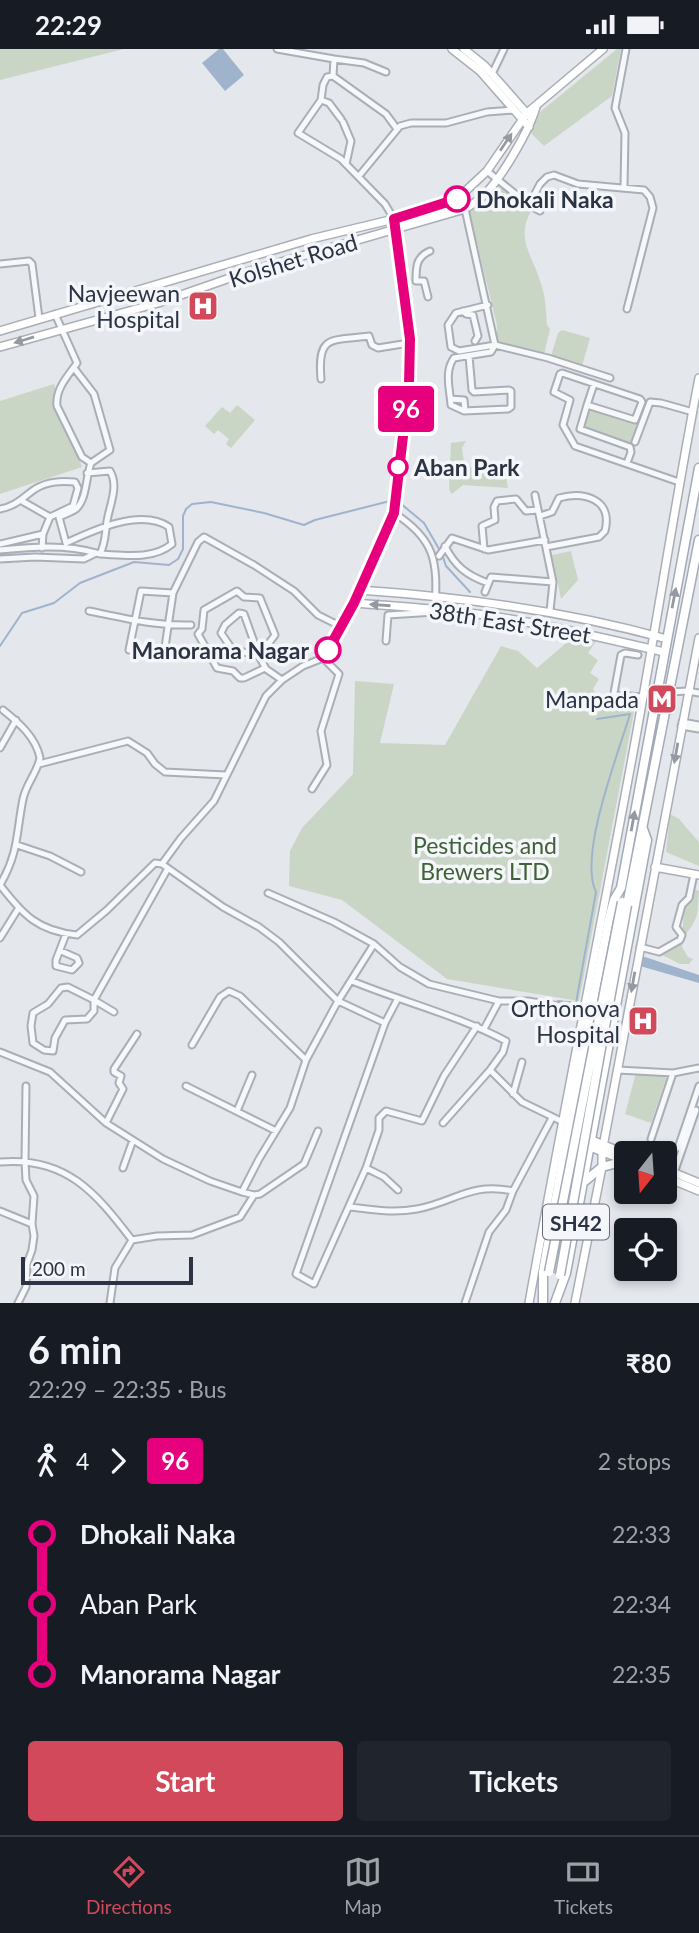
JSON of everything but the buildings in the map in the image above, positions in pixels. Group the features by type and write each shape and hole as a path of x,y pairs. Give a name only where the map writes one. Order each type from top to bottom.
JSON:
{"main road":[{"name":"SH42","path":"543,1301 543,1272 603,935 614,900 621,888 699,468"},
{"name":"SH42","path":"555,1303 566,1273 584,1182 640,882 647,840 643,829 699,540"},
{"path":"543,1301 624,904 643,829"},
{"path":"640,882 651,885"},
{"path":"555,1303 624,904 621,888"},
{"path":"580,1066 604,1070"},
{"path":"584,1182 602,1167 614,1162"}],"street":[{"path":"277,49 363,63 386,72"},
{"path":"452,49 490,77 514,110 524,116"},
{"path":"464,49 530,123"},
{"path":"490,77 504,49"},
{"path":"624,187 625,133 615,108 626,49"},
{"name":"Kolshet Road","path":"0,331 307,240 394,219 457,199 486,171 524,116 599,50"},
{"path":"334,59 334,76"},
{"path":"162,864 214,801 266,696 282,680 303,666 323,658 354,603 394,513 409,385 409,343 394,219 385,204 346,164 298,133 321,100 327,77 334,76 386,114 397,129"},
{"path":"321,100 330,103 351,141 346,164"},
{"name":"Kolshet Road","path":"0,347 158,303 244,274 465,209 483,197 498,179 530,123 536,107"},
{"path":"359,176 397,129 411,123 446,123 487,112 514,110"},
{"path":"486,171 540,211"},
{"path":"529,205 540,184 547,177 554,175 578,184 644,190 650,197 653,208 627,309"},
{"path":"465,209 495,345 491,352 454,358 450,362 448,372 451,399 454,408 465,411 511,407 509,390 472,390 469,356"},
{"path":"307,240 311,255"},
{"path":"416,281 416,266 422,255 430,251"},
{"path":"240,260 244,274"},
{"path":"0,264 29,261 32,264 39,318"},
{"path":"404,285 424,281 428,297"},
{"path":"155,286 158,303"},
{"path":"488,305 456,313 448,325 451,347 459,351 495,345 548,358 610,378"},
{"path":"463,311 473,315 478,336 475,341"},
{"path":"55,314 77,363 58,390 57,406 82,457 91,463"},
{"path":"321,379 319,358 324,345 329,341 369,336 372,345 378,348 409,343"},
{"path":"0,550 83,549 98,554 147,555 163,552 172,544 169,527 153,519 106,525 66,543 59,517 76,509 85,491 91,463 110,450 94,394 74,368"},
{"path":"587,405 635,420 641,405 640,399 560,374 554,392 570,400 563,425 575,446 679,482"},
{"path":"528,1303 561,1121 603,935 699,378"},
{"path":"575,446 594,384"},
{"path":"451,399 464,400 465,411"},
{"path":"635,442 650,403 661,403 692,412"},
{"path":"580,429 630,447 627,463"},
{"path":"0,559 83,559 98,554 106,540 114,478 110,471 88,473"},
{"path":"0,509 14,507 35,489 56,481 75,481 78,488 74,506 50,517 35,557"},
{"path":"439,556 452,538 455,538 484,549 488,550 599,537 605,531 605,513 590,497 580,494 559,498 552,512 526,510 516,499 511,498 497,501 494,507 495,520 482,526 484,549"},
{"path":"535,495 553,582 550,611"},
{"path":"22,501 50,517"},
{"path":"386,641 388,615 435,611 436,595 435,564 424,537 415,526 394,513"},
{"path":"0,544 43,534"},
{"path":"164,654 173,593 198,542 205,537 284,585 318,615 342,627"},
{"path":"445,546 461,569 488,583"},
{"path":"485,592 491,577 553,582"},
{"name":"38th East Street","path":"359,590 436,595 550,611 667,639"},
{"path":"129,650 141,591 173,593"},
{"path":"259,656 275,635 260,598 244,597 237,591 204,610 202,629 198,634 217,668 233,671 240,678 265,668"},
{"name":"38th East Street","path":"354,603 508,619 580,632 664,652"},
{"path":"89,611 135,621 191,625"},
{"path":"259,656 243,650 235,651 221,633 225,625 239,613 244,614 265,668 282,680"},
{"path":"580,632 583,619"},
{"path":"575,1303 699,638"},
{"path":"638,655 621,655 614,692 622,697 643,697"},
{"path":"312,789 327,765 321,731 339,674 323,658"},
{"path":"670,692 699,693"},
{"path":"3,710 21,724 39,751 39,764 27,785 23,799 17,845 10,867 0,885 32,922 77,935 155,863 162,864 167,870 279,941 338,1001 385,1023"},
{"path":"0,748 16,720"},
{"path":"681,724 699,727"},
{"path":"39,764 128,741 147,753 165,772 226,775"},
{"path":"17,845 50,856 81,872"},
{"path":"640,947 657,952 680,940 682,935 676,927 682,905 690,898 696,874 655,867"},
{"path":"114,1012 94,1000 68,987 61,988 48,1003 33,1013 33,1043 44,1050 53,1051 55,1038 63,1022 70,1018 87,1019 94,1011 94,1000 167,870"},
{"path":"268,893 334,922 374,944 400,967 429,984 499,1001 528,1000 584,1010"},
{"path":"0,938 18,909"},
{"path":"61,951 66,934"},
{"path":"242,1192 258,1159 290,1108 306,1060 338,1001 374,944"},
{"path":"352,981 397,1000 436,1011 506,1041 503,1052 490,1070 443,1123"},
{"path":"192,1045 220,997 229,991 240,996 306,1060"},
{"path":"397,1000 385,1023 296,1274 314,1285 366,1168 379,1130 379,1118 383,1113 391,1112 422,1121 444,1076 477,1027"},
{"path":"484,1030 499,1001"},
{"path":"106,1123 123,1089 119,1083 121,1076 114,1072 114,1069 137,1034"},
{"path":"0,1052 50,1072 106,1123 133,1140 198,1175 254,1195 260,1194 304,1164 318,1131"},
{"path":"513,1094 522,1062"},
{"path":"620,1069 673,1073 699,1068"},
{"path":"490,1070 522,1102 561,1121"},
{"path":"651,1139 673,1073"},
{"path":"237,1111 252,1075"},
{"path":"18,1303 26,1287 27,1264 34,1236 34,1196 26,1180 25,1162 26,1086"},
{"path":"186,1086 276,1131"},
{"path":"677,1148 699,1086"},
{"path":"677,1164 696,1110"},
{"path":"465,1303 489,1232 506,1210 551,1118"},
{"path":"607,1128 614,1143"},
{"path":"567,1134 614,1153"},
{"path":"123,1168 133,1140"},
{"path":"603,1148 614,1153"},
{"path":"0,1162 25,1162 55,1169 89,1188 132,1240"},
{"path":"366,1168 384,1177 398,1190"},
{"path":"677,1174 699,1183"},
{"path":"677,1182 699,1191"},
{"path":"350,1207 398,1212 420,1208 480,1188 496,1187 513,1191"},
{"path":"132,1240 192,1235 240,1217 254,1195"},
{"path":"0,1211 32,1224"},
{"path":"110,1303 116,1268 132,1240"}],"green space":[{"path":"0,49 124,49 0,80"},
{"path":"617,49 621,49 612,96 544,146 531,133 540,112"},
{"path":"498,186 532,209 527,220 525,240 539,276 547,325 550,329 544,354 497,342 497,325 469,211 486,201"},
{"path":"562,330 590,338 582,366 551,356 558,333"},
{"path":"54,384 82,467 0,494 0,401"},
{"path":"237,405 255,420 231,448 226,444 229,439 218,430 214,434 205,426 222,407 230,413"},
{"path":"587,407 638,423 631,444 581,427"},
{"path":"466,441 462,448 464,462 475,470 492,475 499,468 505,470 508,488 463,485 452,494 449,490 451,443"},
{"path":"571,551 578,580 561,599 552,555"},
{"name":"Pesticides and Brewers LTD","path":"573,637 596,641 588,653 598,660 590,673 599,679 593,689 597,697 614,707 636,701 579,1001 447,979 342,900 289,886 290,851 302,828 353,774 355,681 394,684 380,743 445,745 501,646 518,651 537,668"},
{"path":"670,814 679,819 699,842 699,866 666,852"},
{"path":"694,889 699,891 697,913 682,947 688,957 693,959 689,964 680,964 662,955 682,939 684,909 691,900"},
{"path":"636,1073 667,1076 651,1123 625,1114"}],"water":[{"path":"219,49 223,49 244,75 225,91 202,63"},
{"path":"642,956 699,975 699,983 640,966"}],"waterway":[{"path":"0,646 22,613 54,603 80,583 134,562 169,565 178,559 183,549 183,516 192,504 211,502 304,525 390,501"},
{"path":"400,503 424,523 446,566 470,592"},
{"path":"558,1001 576,1003 596,892 592,875 596,830 630,714 597,719"}],"bus line":[{"name":"96","path":"328,650 354,603 394,513 409,385 410,339 394,219 457,199"}],"place":[{"name":"Dhokali Naka","path":"457,199"},
{"name":"Navjeewan Hospital","path":"203,306"},
{"name":"Aban Park","path":"398,467"},
{"name":"Manorama Nagar","path":"328,650"},
{"name":"Manpada","path":"662,699"},
{"name":"Orthonova Hospital","path":"643,1021"}]}
